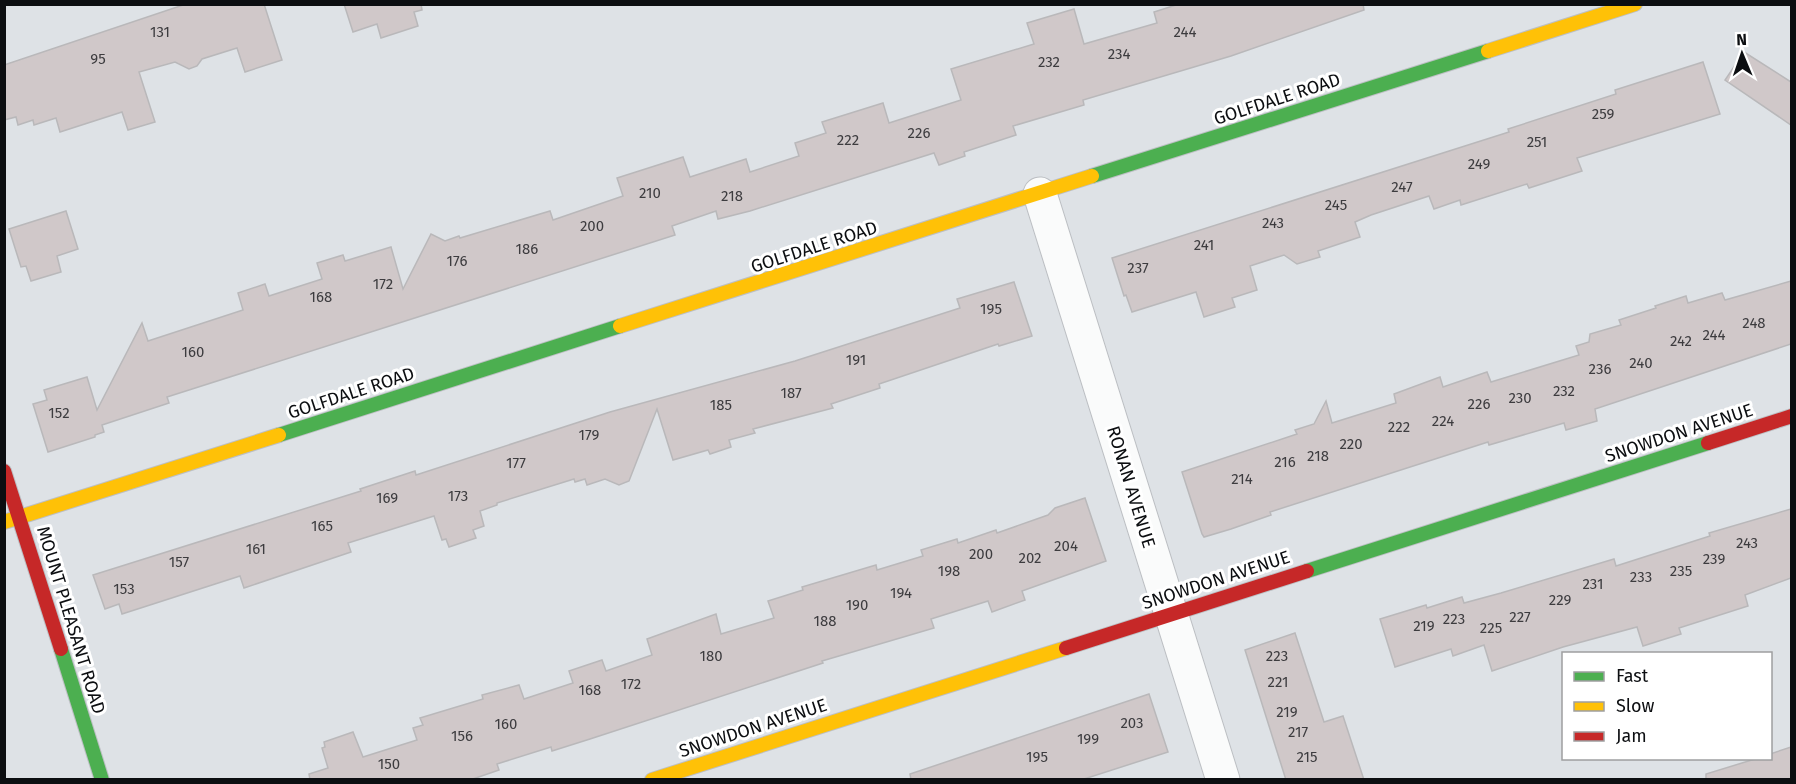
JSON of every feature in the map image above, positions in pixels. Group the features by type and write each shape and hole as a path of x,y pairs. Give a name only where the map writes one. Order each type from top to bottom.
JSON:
{"street":[{"name":"GOLFDALE ROAD","path":"4,522 1635,4"},
{"name":"RONAN AVENUE","path":"1040,194 1223,780"},
{"name":"SNOWDON AVENUE","path":"652,780 1791,416"},
{"name":"MOUNT PLEASANT ROAD","path":"4,471 102,780"}],"building":[{"path":"186,4 264,4 282,60 245,72 237,48 202,59 197,66 189,69 175,62 139,72 155,122 128,130 122,112 60,132 56,118 34,125 33,120 18,125 16,117 4,120 4,65"},
{"path":"344,4 421,4 422,10 414,12 418,26 381,38 377,24 353,32"},
{"path":"1179,4 1363,4 1364,10 1231,56 1083,100 1084,105 1013,126 1016,135 964,152 965,156 939,165 934,153 750,211 718,219 716,211 672,226 675,235 167,397 169,403 102,425 104,432 95,437 48,452 33,404 47,400 44,390 87,377 97,410 142,323 148,341 243,310 238,293 265,284 269,296 322,279 317,263 343,255 345,261 391,247 403,289 431,234 445,241 550,211 553,220 623,196 617,178 683,157 690,177 746,159 750,172 799,156 795,143 826,133 822,122 883,103 889,123 961,100 951,69 1034,44 1027,23 1074,9 1084,44 1157,23 1154,12"},
{"path":"1744,52 1791,82 1791,125 1725,80"},
{"path":"1703,62 1720,114 1577,158 1582,171 1529,188 1527,184 1461,205 1460,200 1434,209 1429,196 1371,215 1355,222 1360,237 1318,251 1320,257 1297,264 1284,255 1250,266 1257,290 1232,298 1235,307 1204,317 1196,292 1132,312 1126,295 1124,296 1112,258 1509,132 1508,129 1616,94 1615,90"},
{"path":"66,211 78,249 57,256 61,272 31,281 26,266 21,267 9,229"},
{"path":"1791,281 1791,344 1595,409 1597,421 1566,430 1564,423 1489,445 1488,442 1270,512 1271,515 1231,529 1204,537 1202,534 1182,472 1297,434 1295,430 1314,424 1326,401 1332,423 1396,403 1394,394 1440,377 1443,387 1487,372 1491,382 1579,355 1576,346 1589,342 1590,334 1621,325 1619,320 1656,308 1655,306 1686,296 1688,303 1722,293 1725,300"},
{"path":"1014,282 1032,336 999,346 998,344 879,384 880,388 831,404 833,408 753,429 755,433 729,440 731,447 710,454 708,450 673,460 657,409 629,481 619,485 605,479 587,485 585,479 575,482 574,479 497,503 497,505 480,511 484,526 473,530 476,538 449,547 446,539 442,540 434,516 348,543 351,552 244,588 240,576 122,614 119,604 105,609 93,575 361,491 360,489 415,471 416,475 610,412 795,361 960,308 957,299"},
{"path":"1085,498 1106,561 1022,591 1025,600 992,612 988,601 931,619 934,628 822,661 823,663 552,751 551,747 497,764 499,770 470,780 310,780 309,774 328,768 322,748 325,747 324,742 353,732 363,757 417,740 413,728 423,725 420,718 483,699 482,695 519,685 524,699 573,683 569,671 602,660 606,671 652,655 647,639 716,614 721,634 774,618 768,601 803,590 802,587 876,565 877,570 923,556 921,550 957,539 958,543 996,530 997,533 1048,515 1055,508"},
{"path":"1791,509 1791,578 1745,595 1748,606 1679,628 1681,634 1643,646 1637,627 1563,647 1492,671 1484,645 1453,656 1451,649 1395,667 1380,619 1462,597 1464,603 1614,559 1616,566 1710,536 1709,533"},
{"path":"1295,633 1324,722 1343,716 1364,780 1286,780 1245,650"},
{"path":"1149,694 1168,752 1081,780 911,780 910,774"},
{"path":"1791,747 1791,780 1706,780 1706,774 1752,760 1772,760 1772,753"}],"traffic: fast":[{"path":"1092,176 1488,51"},
{"path":"279,435 620,326"},
{"path":"1307,571 1708,443"},
{"path":"61,649 102,780"}],"traffic: slow":[{"path":"1488,51 1635,4"},
{"path":"620,326 1092,176"},
{"path":"4,522 279,435"},
{"path":"652,780 1066,648"}],"traffic: jam":[{"path":"1708,443 1792,416"},
{"path":"4,471 61,649"},
{"path":"1066,648 1307,571"}]}
